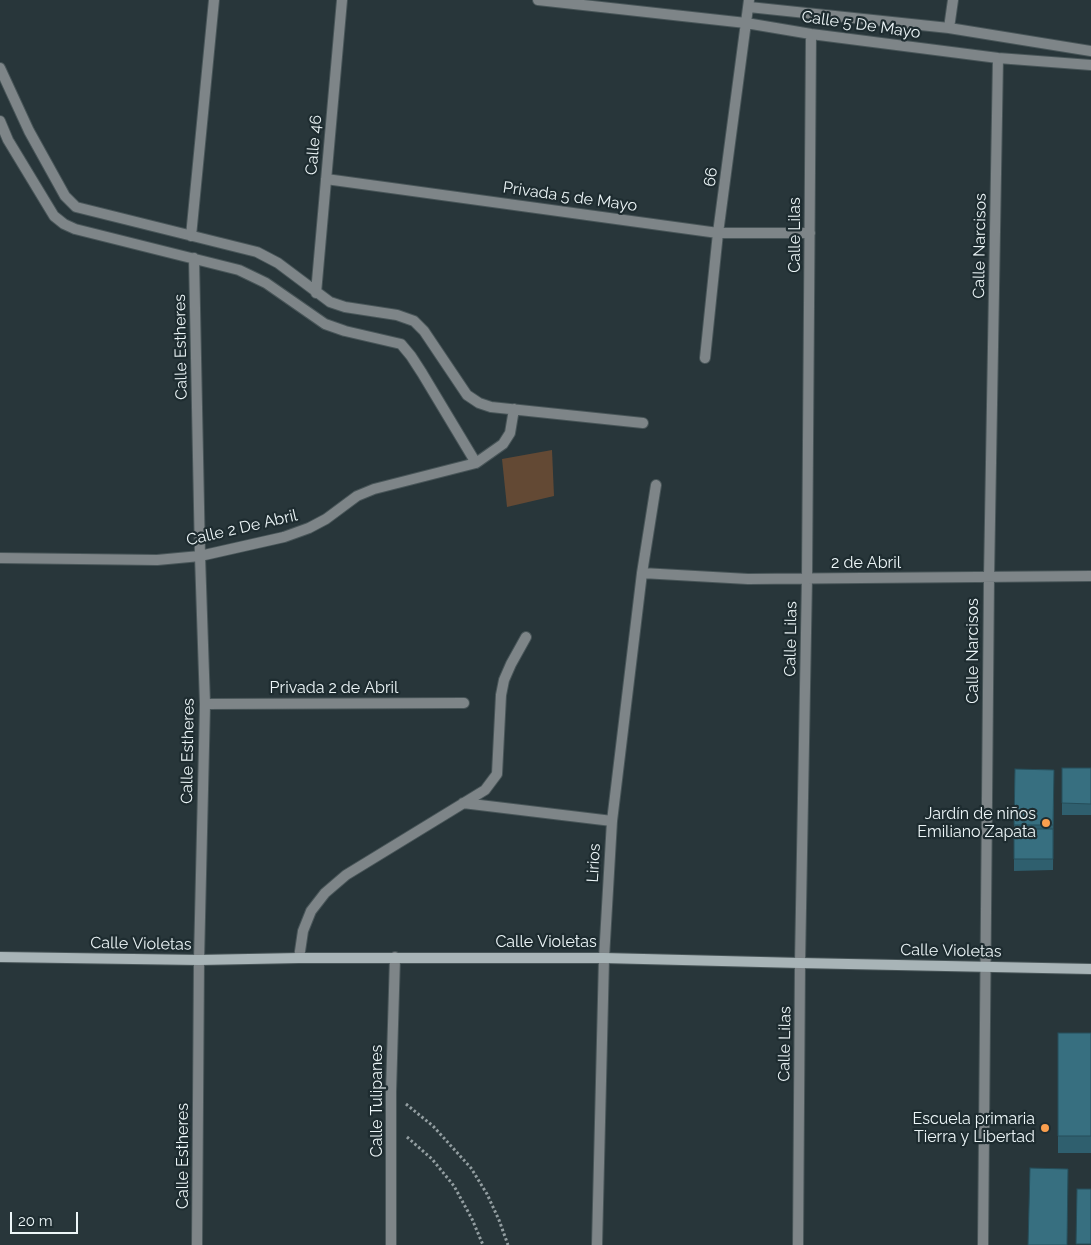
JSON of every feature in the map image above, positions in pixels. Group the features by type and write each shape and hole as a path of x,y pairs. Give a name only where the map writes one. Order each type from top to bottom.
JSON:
{"street":[{"path":"191,236 214,0"},
{"name":"Calle 46","path":"316,294 342,0"},
{"name":"Calle 5 De Mayo","path":"538,0 746,23 811,34 998,58 1091,65"},
{"path":"949,28 952,0"},
{"path":"749,4 949,28 1091,51"},
{"name":"66","path":"705,358 718,233 749,4"},
{"name":"Calle Lilas","path":"798,1245 800,964 807,578 811,34"},
{"name":"Calle Narcisos","path":"983,1245 989,578 998,58"},
{"path":"0,68 29,131 65,196 76,207 258,252 278,263 316,294 330,302 337,305 397,315 414,321 424,331 467,395 479,403 490,407 643,422"},
{"path":"0,121 4,139 54,216 64,224 75,229 238,270 266,283 325,324 345,331 401,344 412,356 476,463 503,444 510,433 514,409"},
{"name":"Privada 5 de Mayo","path":"326,179 718,233 810,233"},
{"name":"Calle Estheres","path":"194,258 204,704 199,960 197,1245"},
{"name":"Calle 2 De Abril","path":"0,558 157,560 200,556 284,537 309,528 326,519 357,496 374,489 476,463"},
{"name":"Lirios","path":"597,1245 604,958 612,821 642,574 656,485"},
{"name":"2 de Abril","path":"642,574 748,580 1091,576"},
{"path":"299,958 311,910 325,893 346,875 485,790 498,774 501,695 504,680 526,637"},
{"name":"Privada 2 de Abril","path":"204,704 464,703"},
{"path":"463,803 612,821"},
{"name":"Calle Violetas","path":"0,957 199,960 395,957 604,958 800,964 1091,969"},
{"name":"Calle Tulipanes","path":"391,1245 391,1092 395,957"}],"path":[{"path":"391,1092 433,1126 471,1168 487,1194 508,1245"},
{"path":"392,1126 432,1158 454,1186 483,1245"}],"shaded area":[{"path":"552,450 554,496 507,507 502,459"}],"building":[{"path":"1062,768 1091,768 1091,804 1062,803"},
{"path":"1015,769 1054,770 1053,825 1014,825"},
{"path":"1014,829 1053,829 1053,859 1014,859"},
{"path":"1058,1033 1091,1033 1091,1136 1058,1136"},
{"path":"1030,1168 1068,1169 1067,1245 1028,1245"},
{"path":"1077,1189 1091,1189 1091,1244 1076,1244"}],"place":[{"name":"Jardín de niños Emiliano Zapata","path":"1046,823"},
{"name":"Escuela primaria Tierra y Libertad","path":"1045,1128"}]}
